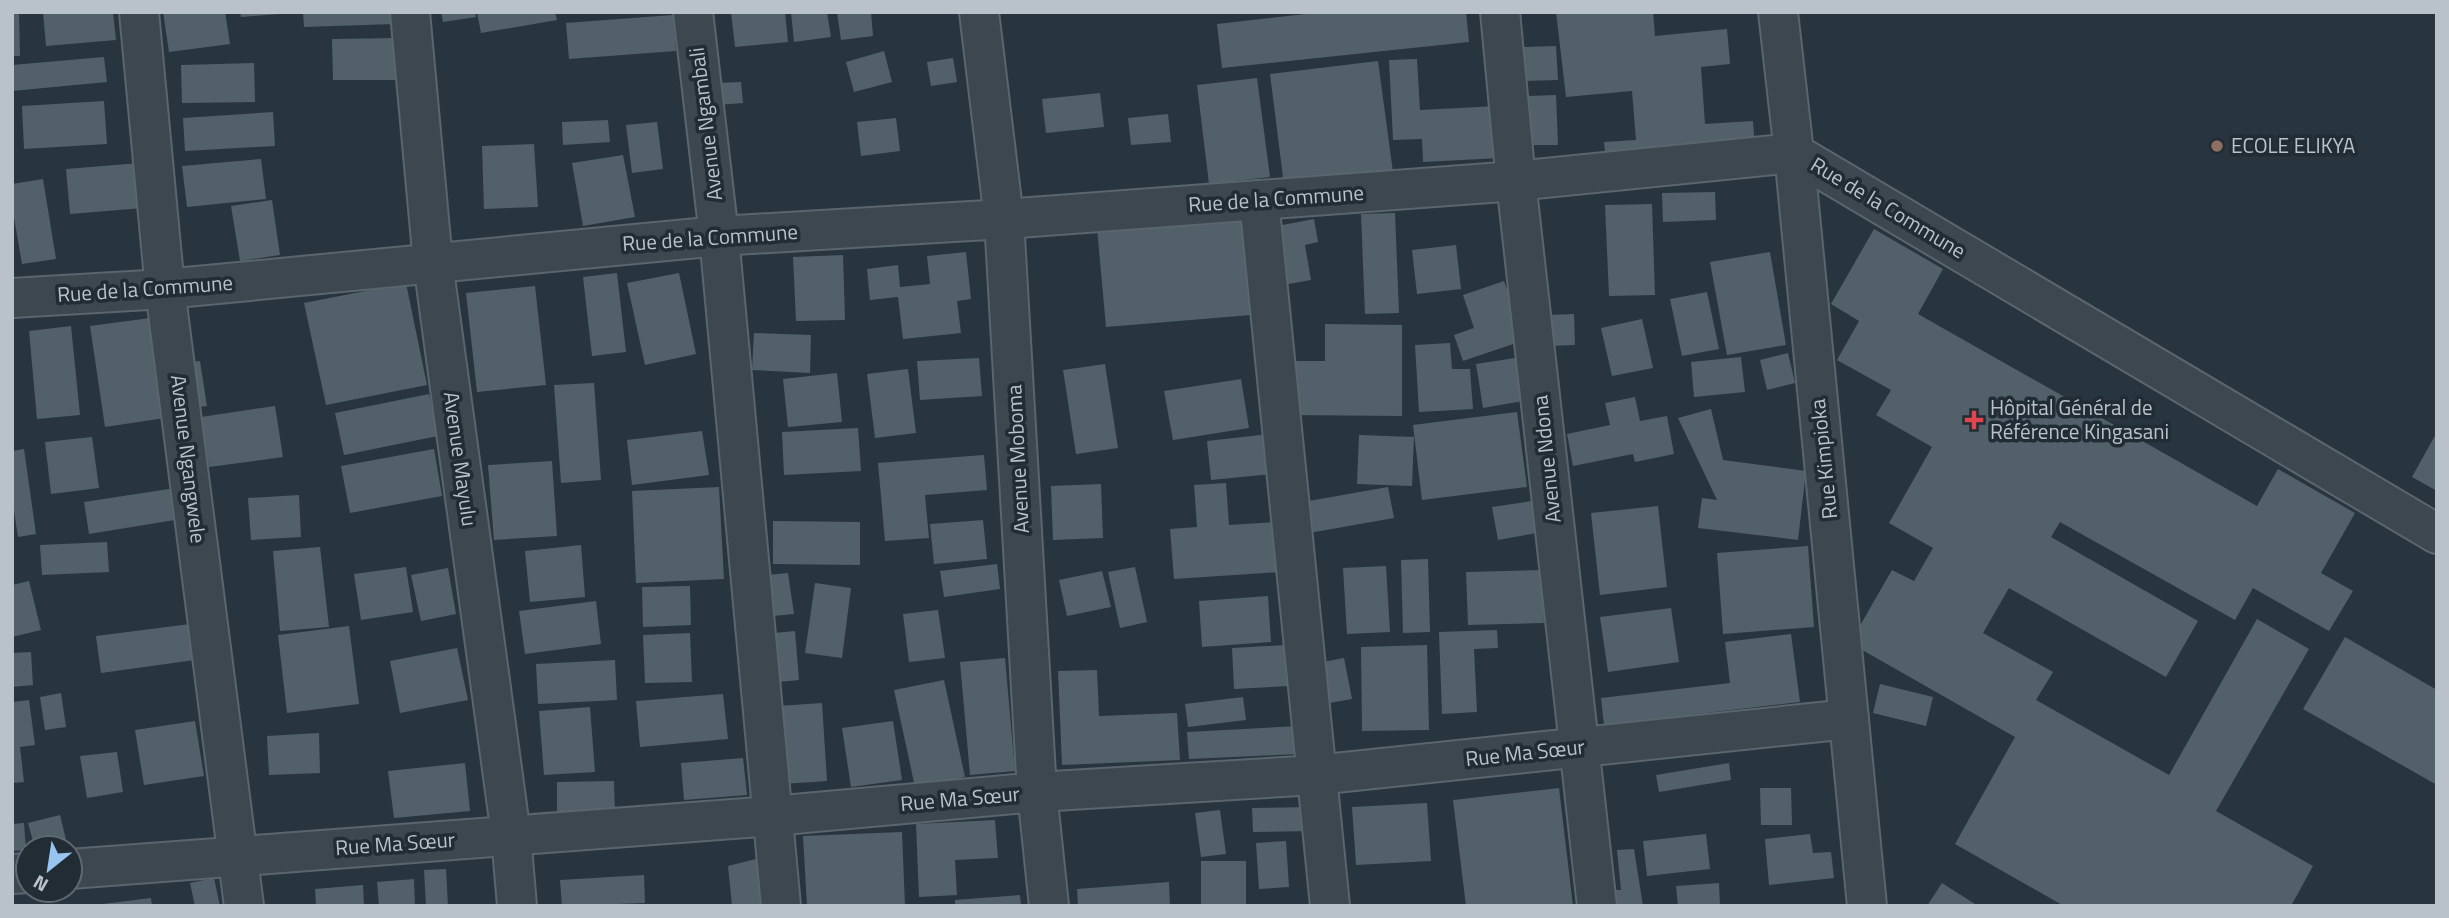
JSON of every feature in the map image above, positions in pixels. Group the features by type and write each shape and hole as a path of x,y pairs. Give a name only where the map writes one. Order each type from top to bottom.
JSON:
{"street":[{"name":"Avenue Ngangwele","path":"139,12 165,289 240,855 244,906"},
{"name":"Avenue Mayulu","path":"410,12 433,263 511,835 517,906"},
{"name":"Avenue Ngambali","path":"693,12 719,236 782,906"},
{"name":"Avenue Moboma","path":"979,12 1003,219 1037,792 1049,906"},
{"name":"Avenue Ndona","path":"1500,12 1516,181 1597,906"},
{"name":"Rue Kimpioka","path":"1778,12 1867,906"},
{"name":"Rue de la Commune","path":"12,298 165,289 719,236 1003,219 1516,181 1794,153 2437,534"},
{"path":"1259,200 1330,906"},
{"name":"Rue Ma Sœur","path":"84,868 772,816 1037,792 1316,775 1849,719"}],"building":[{"path":"12,12 19,12 20,56 12,56"},
{"path":"43,12 113,12 116,40 46,46"},
{"path":"163,12 225,12 230,44 169,52"},
{"path":"240,12 279,12 279,14 241,17"},
{"path":"303,12 395,12 395,24 304,27"},
{"path":"441,12 475,12 476,17 443,22"},
{"path":"477,12 555,12 557,20 481,33"},
{"path":"731,12 785,12 788,42 735,47"},
{"path":"791,12 827,12 831,37 794,42"},
{"path":"837,12 871,12 873,36 841,40"},
{"path":"1323,12 1466,12 1469,42 1222,68 1217,24"},
{"path":"1556,12 1653,12 1655,36 1727,29 1730,64 1701,67 1705,124 1753,121 1755,149 1606,162 1604,142 1636,140 1632,91 1566,97"},
{"path":"673,15 676,51 569,59 566,23"},
{"path":"400,38 400,80 333,80 332,39"},
{"path":"1556,46 1558,80 1523,81 1521,47"},
{"path":"884,51 892,82 854,92 846,62"},
{"path":"104,57 107,82 12,91 12,65"},
{"path":"953,58 957,82 931,86 927,62"},
{"path":"1417,59 1420,110 1497,106 1500,158 1423,162 1422,139 1393,140 1389,60"},
{"path":"1378,61 1393,172 1284,185 1270,74"},
{"path":"254,63 255,102 182,103 181,65"},
{"path":"1257,78 1270,177 1209,184 1197,85"},
{"path":"741,82 743,103 717,105 715,83"},
{"path":"1100,93 1104,127 1046,133 1042,99"},
{"path":"1556,95 1558,145 1529,145 1528,96"},
{"path":"104,101 107,144 24,149 22,106"},
{"path":"273,112 275,146 185,151 183,118"},
{"path":"1168,114 1171,142 1131,145 1128,118"},
{"path":"896,118 900,151 861,156 857,122"},
{"path":"608,120 610,142 563,145 562,122"},
{"path":"657,122 663,169 632,173 626,125"},
{"path":"534,144 538,207 484,209 482,146"},
{"path":"623,155 635,217 583,226 572,163"},
{"path":"261,159 266,199 187,207 182,166"},
{"path":"140,163 143,208 70,214 66,169"},
{"path":"43,179 56,259 22,264 12,206 12,184"},
{"path":"1715,192 1716,220 1663,222 1662,193"},
{"path":"272,200 280,255 240,261 231,206"},
{"path":"1652,204 1655,295 1609,296 1605,205"},
{"path":"1395,213 1399,313 1365,314 1361,214"},
{"path":"1243,216 1251,315 1106,327 1097,228"},
{"path":"1314,219 1318,242 1305,245 1311,280 1283,285 1272,227"},
{"path":"1874,229 1943,269 1918,314 2257,506 2278,469 2355,513 2321,573 2353,591 2329,631 2253,588 2235,620 2060,522 2051,537 2198,621 2166,677 2009,588 1983,633 2053,672 2036,700 2169,775 2257,619 2309,649 2216,811 2313,866 2291,906 2064,906 1955,844 2015,737 1850,643 1892,570 1914,581 1933,548 1889,523 1932,447 1876,415 1891,390 1837,360 1859,321 1831,304"},
{"path":"1456,245 1461,289 1417,294 1412,250"},
{"path":"966,252 971,299 957,301 961,333 903,339 898,297 870,300 867,269 898,265 900,287 930,284 927,256"},
{"path":"1770,252 1786,345 1727,355 1710,262"},
{"path":"843,255 845,320 796,321 793,257"},
{"path":"617,273 626,352 592,356 583,277"},
{"path":"679,273 696,354 645,365 627,283"},
{"path":"1504,281 1525,340 1463,361 1454,335 1474,328 1463,295"},
{"path":"406,283 427,385 326,405 304,303"},
{"path":"535,286 546,385 477,392 466,293"},
{"path":"1707,292 1719,349 1682,356 1670,299"},
{"path":"1574,314 1575,345 1548,346 1547,315"},
{"path":"150,318 165,418 105,427 90,326"},
{"path":"1642,319 1653,368 1612,376 1601,328"},
{"path":"1325,324 1402,325 1402,416 1287,415 1288,361 1325,361"},
{"path":"71,326 80,415 37,419 29,331"},
{"path":"754,333 811,335 810,373 752,370"},
{"path":"1450,343 1452,369 1470,369 1473,409 1419,412 1415,345"},
{"path":"1788,353 1795,383 1767,390 1760,360"},
{"path":"1741,357 1745,392 1694,397 1691,362"},
{"path":"979,358 982,396 920,400 917,361"},
{"path":"1515,358 1523,401 1483,408 1476,364"},
{"path":"200,361 207,406 190,408 183,363"},
{"path":"1105,364 1118,448 1076,454 1063,370"},
{"path":"908,369 916,433 875,438 867,374"},
{"path":"837,373 842,422 788,427 783,379"},
{"path":"1241,379 1249,428 1173,440 1164,391"},
{"path":"594,383 601,480 561,483 554,385"},
{"path":"429,394 438,436 344,455 335,413"},
{"path":"1635,397 1640,421 1667,416 1674,454 1635,462 1633,454 1573,466 1567,434 1610,425 1605,403"},
{"path":"275,406 283,457 209,467 201,417"},
{"path":"1711,409 1723,460 1806,471 1798,540 1698,528 1702,498 1717,500 1678,418"},
{"path":"1517,412 1527,487 1422,500 1413,425"},
{"path":"858,428 861,471 784,475 782,432"},
{"path":"702,431 709,475 632,485 627,440"},
{"path":"2437,432 2437,491 2412,477"},
{"path":"1269,434 1273,474 1211,480 1207,441"},
{"path":"1359,435 1414,437 1412,486 1357,484"},
{"path":"92,437 99,488 51,494 45,442"},
{"path":"24,449 36,534 18,537 12,498 12,451"},
{"path":"434,449 442,496 350,513 341,466"},
{"path":"984,455 987,490 925,495 929,538 885,541 878,463"},
{"path":"552,461 557,536 494,540 488,465"},
{"path":"1226,483 1229,525 1276,522 1280,572 1174,579 1170,529 1197,527 1194,485"},
{"path":"1101,484 1103,538 1053,540 1051,486"},
{"path":"182,487 187,518 89,534 84,502"},
{"path":"719,487 724,579 636,583 632,491"},
{"path":"1388,487 1394,518 1309,533 1303,502"},
{"path":"299,495 301,537 251,540 248,498"},
{"path":"1532,501 1537,533 1498,540 1492,507"},
{"path":"1658,506 1667,587 1600,595 1591,513"},
{"path":"983,520 987,559 934,564 930,524"},
{"path":"773,521 860,522 860,565 773,564"},
{"path":"107,542 109,572 42,575 40,545"},
{"path":"581,545 585,597 530,602 525,551"},
{"path":"1808,546 1814,627 1723,634 1717,553"},
{"path":"320,547 329,627 280,631 273,551"},
{"path":"1428,559 1430,632 1403,633 1401,560"},
{"path":"997,564 1000,589 944,597 940,571"},
{"path":"1386,566 1390,632 1347,634 1343,568"},
{"path":"406,567 413,612 361,620 354,574"},
{"path":"1135,567 1147,622 1120,628 1108,572"},
{"path":"448,568 456,614 421,621 411,575"},
{"path":"1542,570 1544,623 1468,625 1466,572"},
{"path":"1102,571 1111,607 1067,616 1059,580"},
{"path":"788,573 794,614 773,616 767,575"},
{"path":"29,581 41,630 12,637 12,585"},
{"path":"815,583 851,588 842,658 805,653"},
{"path":"690,586 691,625 643,627 642,587"},
{"path":"1268,596 1271,642 1202,647 1199,601"},
{"path":"596,601 601,644 525,654 519,611"},
{"path":"1671,608 1679,662 1608,672 1600,617"},
{"path":"938,610 945,658 909,662 903,614"},
{"path":"190,624 195,660 101,673 96,636"},
{"path":"349,626 359,704 287,713 278,635"},
{"path":"1497,630 1498,648 1474,649 1477,712 1442,714 1439,632"},
{"path":"795,631 799,680 778,682 774,633"},
{"path":"690,633 692,682 645,683 643,635"},
{"path":"1791,634 1800,702 1604,725 1601,698 1730,683 1725,642"},
{"path":"2345,637 2437,690 2437,785 2303,709"},
{"path":"1286,645 1288,686 1234,689 1232,648"},
{"path":"1427,645 1429,730 1362,731 1361,647"},
{"path":"457,648 468,700 400,713 390,661"},
{"path":"31,652 33,685 12,687 12,653"},
{"path":"1005,658 1015,771 970,775 960,662"},
{"path":"1344,658 1352,699 1324,704 1317,663"},
{"path":"615,660 617,700 538,704 536,664"},
{"path":"1097,670 1099,716 1177,713 1180,760 1062,765 1058,671"},
{"path":"944,680 965,777 915,787 894,690"},
{"path":"1880,684 1933,697 1926,726 1873,713"},
{"path":"61,693 66,727 45,730 40,697"},
{"path":"723,694 728,739 640,747 636,701"},
{"path":"1243,697 1246,720 1188,727 1185,704"},
{"path":"29,700 35,745 20,747 24,782 12,783 12,702"},
{"path":"822,703 827,781 783,784 778,706"},
{"path":"590,707 595,772 544,775 539,711"},
{"path":"195,721 204,776 144,785 135,730"},
{"path":"893,721 902,780 851,787 842,728"},
{"path":"1298,726 1300,754 1189,759 1187,732"},
{"path":"319,733 320,773 269,775 267,736"},
{"path":"117,752 123,792 87,798 80,756"},
{"path":"743,758 747,795 684,800 681,763"},
{"path":"465,763 470,811 394,818 388,771"},
{"path":"1729,763 1731,780 1659,792 1656,775"},
{"path":"614,781 615,815 557,816 557,782"},
{"path":"1559,788 1573,906 1466,906 1453,800"},
{"path":"1760,788 1791,788 1792,825 1761,825"},
{"path":"1427,803 1431,861 1356,865 1352,807"},
{"path":"1310,807 1311,831 1253,832 1252,808"},
{"path":"1220,810 1226,854 1201,857 1195,813"},
{"path":"60,815 65,834 31,834 28,823"},
{"path":"995,820 998,858 955,860 957,895 919,897 916,824"},
{"path":"24,823 25,834 14,834 12,851 12,824"},
{"path":"902,832 905,906 807,906 803,836"},
{"path":"1706,834 1710,869 1647,876 1643,841"},
{"path":"1810,834 1813,853 1831,852 1834,878 1769,885 1765,839"},
{"path":"1286,841 1289,887 1259,889 1256,843"},
{"path":"1634,849 1643,906 1614,906 1613,890 1621,890 1617,850"},
{"path":"760,858 767,906 732,906 728,866"},
{"path":"1201,861 1246,861 1246,906 1201,906"},
{"path":"446,869 448,906 426,906 424,870"},
{"path":"644,875 645,903 562,906 560,880"},
{"path":"214,878 220,906 195,906 190,883"},
{"path":"414,879 415,906 379,906 377,882"},
{"path":"1169,882 1170,906 1078,906 1077,889"},
{"path":"1719,883 1720,906 1678,906 1676,886"},
{"path":"1942,883 1978,906 1927,906"},
{"path":"363,885 364,906 316,906 315,889"},
{"path":"1020,895 1021,906 955,906 955,900"},
{"path":"151,898 152,906 103,906 103,904"}],"place":[{"name":"ECOLE ELIKYA","path":"2217,146"},
{"name":"Hôpital Général de Référence Kingasani","path":"1974,420"}]}
